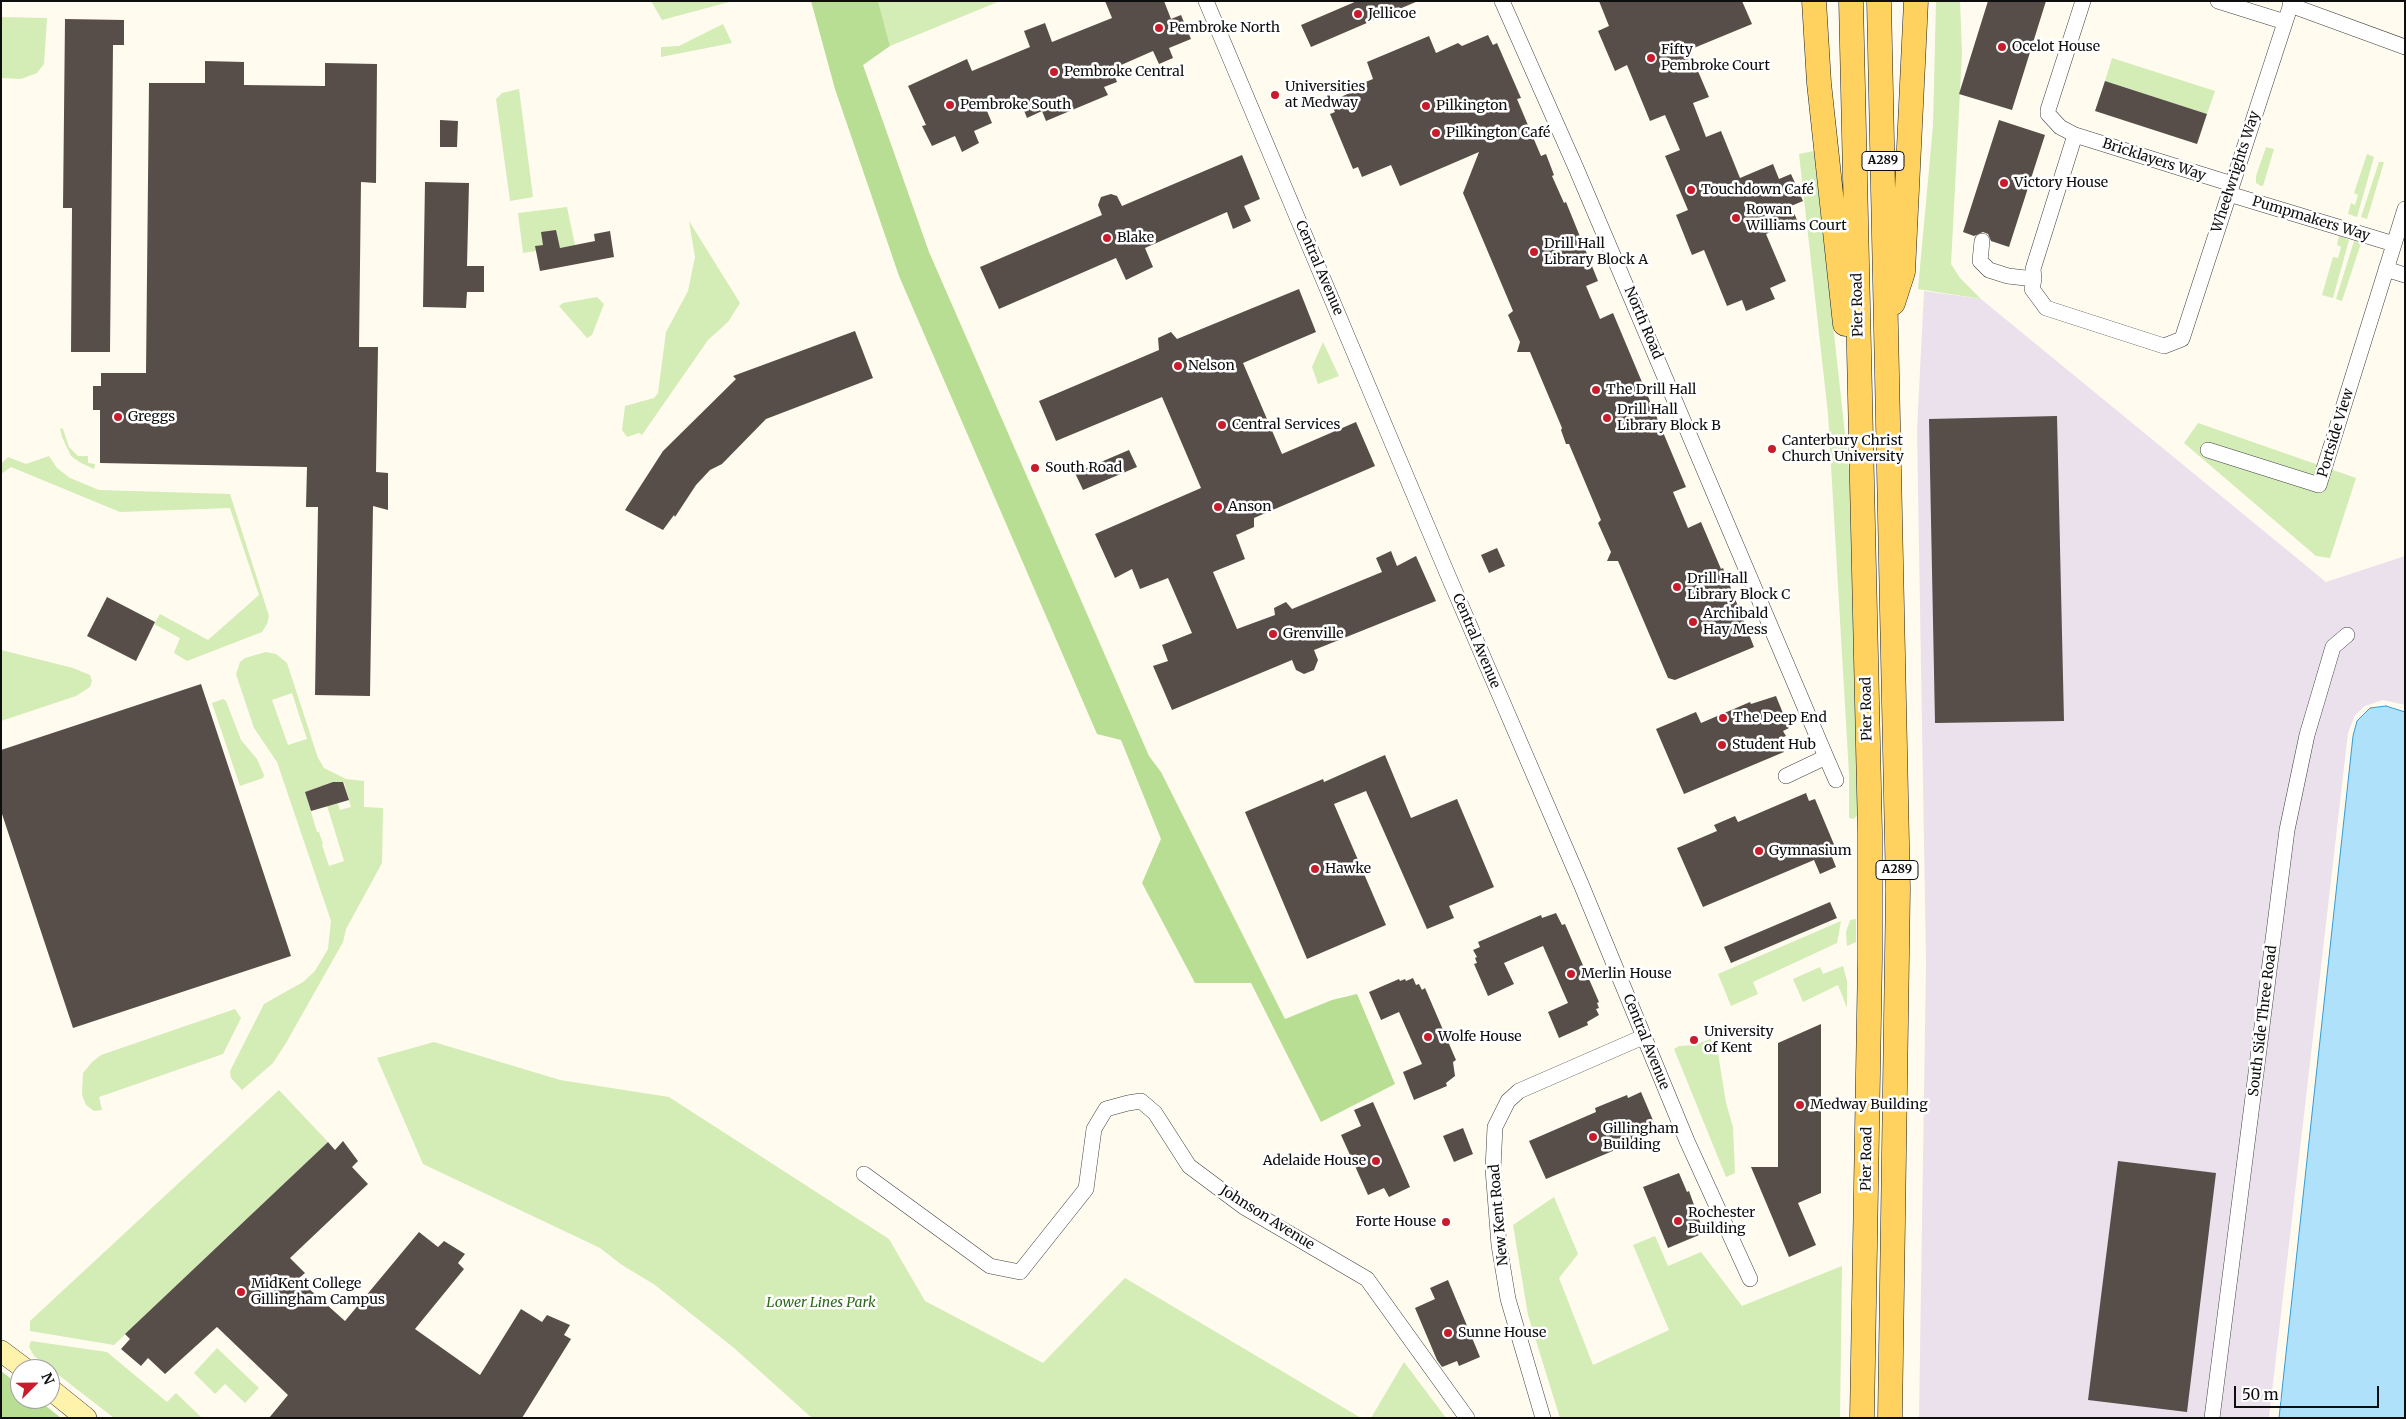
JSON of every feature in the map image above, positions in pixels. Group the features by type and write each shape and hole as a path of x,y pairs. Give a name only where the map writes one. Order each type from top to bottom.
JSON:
{"main road":[{"path":"1814,1 1819,83 1833,226 1862,465"},
{"name":"Pier Road","path":"1851,1 1870,875 1862,1418"},
{"name":"Pier Road","path":"1879,1 1898,880 1890,1418"},
{"path":"1887,321 1903,272 1916,1"},
{"path":"1,1351 11,1359"},
{"path":"60,1397 86,1418"}],"street":[{"name":"Central Avenue","path":"1206,1 1443,564 1581,884 1643,1038 1750,1280"},
{"name":"North Road","path":"1502,1 1580,177 1836,780"},
{"name":"Bricklayers Way","path":"2083,1 2048,114 2060,127 2075,135 2231,189"},
{"path":"2218,1 2285,22"},
{"name":"Wheelwrights Way","path":"2034,279 2032,289 2046,308 2164,346 2182,339 2291,3 2405,47"},
{"path":"1982,241 1980,261 1989,270 2008,276 2034,279 2032,268 2075,135"},
{"name":"Pumpmakers Way","path":"2231,189 2394,244"},
{"name":"Portside View","path":"2208,450 2320,485 2405,210"},
{"path":"2386,269 2405,275"},
{"name":"South Side Three Road","path":"2212,1418 2287,830 2307,735 2333,646 2348,635"},
{"path":"1786,776 1826,756"},
{"name":"New Kent Road","path":"1543,1418 1511,1308 1499,1245 1493,1169 1495,1128 1508,1101 1519,1091 1643,1038"},
{"name":"Johnson Avenue","path":"864,1174 990,1266 1020,1272 1086,1189 1094,1129 1106,1110 1141,1101 1154,1113 1189,1166 1244,1207 1367,1279 1467,1418"}],"shaded area":[{"path":"1924,291 1981,299 2326,582 2405,556 2405,705 2383,700 2365,706 2355,715 2348,733 2269,1418 1919,1418 1926,962 1917,430"}],"green space":[{"path":"651,1 733,1 662,20"},
{"path":"811,1 878,1 890,46 863,65 929,252 1149,756 1161,772 1285,1019 1332,1000 1357,994 1395,1084 1321,1122 1251,983 1195,983 1142,883 1161,839 1121,740 1097,734 899,276 835,89"},
{"path":"878,1 1000,1 890,46"},
{"path":"1936,1 1960,1 1962,53 1951,264 1960,278 1981,299 1918,289 1933,126"},
{"path":"1,17 47,18 44,64 37,73 21,79 1,78"},
{"path":"723,24 732,43 661,57 661,47 679,46"},
{"path":"2112,58 2215,91 2207,114 2105,81"},
{"path":"519,89 533,197 510,201 496,99 502,93"},
{"path":"2266,147 2274,149 2263,186 2261,186 2256,183 2256,176"},
{"path":"1814,151 1853,507 1858,775 1857,816 1853,819 1849,818 1849,774 1828,414 1799,154"},
{"path":"2367,154 2374,157 2357,217 2348,214 2351,203 2355,205 2358,195 2354,193"},
{"path":"2379,162 2384,162 2367,219 2361,217"},
{"path":"567,207 575,245 560,248 558,242 536,246 536,251 523,253 518,213"},
{"path":"689,221 740,303 728,322 708,340 642,435 639,433 627,437 622,430 625,406 654,398 658,393 666,332 688,291 695,257"},
{"path":"2339,235 2349,240 2333,298 2322,295 2333,257 2338,258 2341,247 2337,245"},
{"path":"2354,241 2361,243 2342,301 2336,299"},
{"path":"597,297 604,304 592,335 587,338 559,306 563,303"},
{"path":"1323,342 1339,376 1318,384 1312,367"},
{"path":"2198,423 2356,478 2330,558 2316,556 2184,443"},
{"path":"60,428 63,429 69,447 78,456 88,456 88,463 95,464 94,469 71,456"},
{"path":"49,456 57,468 70,478 99,490 230,494 269,616 262,632 187,661 174,653 180,638 154,624 160,614 208,640 259,595 230,508 120,512 11,467 1,474 1,464 8,457 26,464"},
{"path":"1,650 73,668 90,675 92,681 90,687 76,696 1,721"},
{"path":"266,652 276,654 287,663 318,758 324,768 346,779 364,781 364,807 383,808 382,863 346,929 343,942 273,1063 242,1090 231,1078 230,1071 264,1004 303,982 315,971 328,949 331,921 277,762 254,728 236,674 240,662 245,658","holes":["292,693 307,739 288,745 272,700","344,782 351,807 340,810 331,783","321,786 344,861 329,866 305,792"]},
{"path":"223,699 226,701 241,740 257,759 264,775 263,778 240,786 212,703"},
{"path":"1856,919 1856,942 1847,946 1846,932 1850,920"},
{"path":"1841,921 1837,943 1753,982 1758,994 1731,1006 1718,974"},
{"path":"1843,966 1847,981 1847,1008 1838,985 1803,1002 1793,979 1820,967 1823,974"},
{"path":"235,1009 241,1018 223,1054 99,1097 102,1110 94,1111 86,1105 82,1095 83,1073 101,1055"},
{"path":"1710,1039 1717,1047 1726,1103 1733,1127 1735,1173 1726,1177 1674,1049 1679,1046 1695,1045"},
{"name":"Lower Lines Park","path":"434,1042 560,1080 669,1097 889,1239 925,1301 1043,1363 1125,1278 1361,1418 812,1418 734,1348 655,1285 622,1265 600,1248 423,1164 377,1058"},
{"path":"279,1090 328,1142 114,1345 30,1331 30,1321"},
{"path":"1554,1197 1578,1254 1559,1278 1593,1365 1669,1330 1633,1245 1655,1236 1668,1266 1701,1252 1742,1306 1842,1266 1840,1418 1560,1418 1528,1315 1513,1225"},
{"path":"31,1341 107,1352 167,1402 176,1393 202,1418 114,1418 60,1376 60,1359 38,1359 29,1347"},
{"path":"217,1348 259,1388 245,1403 225,1384 215,1394 194,1373"},
{"path":"1404,1362 1446,1418 1371,1418"},
{"path":"1,1371 10,1378 10,1409 50,1409 61,1418 1,1418"}],"water":[{"path":"2386,706 2405,712 2405,1418 2279,1418 2353,736 2357,721 2370,708"}],"building":[{"path":"1105,1 1164,1 1171,19 1181,15 1191,39 1169,48 1173,58 1159,64 1153,51 1112,69 1117,82 1104,87 1108,95 1046,121 1042,111 1027,118 1019,98 987,111 992,123 974,131 979,143 962,152 955,136 932,146 922,126 926,125 908,86 967,59 972,71 1030,47 1024,31 1045,23 1052,42 1112,18"},
{"name":"Jellicoe","path":"1357,1 1418,1 1311,47 1301,25"},
{"path":"1599,1 1742,1 1752,24 1689,50 1709,97 1693,103 1706,137 1721,131 1740,178 1773,164 1779,179 1791,174 1803,201 1791,206 1797,220 1766,234 1786,281 1770,288 1775,299 1746,311 1742,300 1727,306 1704,250 1692,255 1676,215 1688,210 1665,156 1680,150 1665,115 1650,121 1627,65 1615,71 1598,31 1609,26"},
{"name":"Ocelot House","path":"1988,1 2046,1 2012,110 1959,94"},
{"path":"65,19 124,20 124,45 113,45 110,352 71,352 72,208 63,208"},
{"name":"The Drill Hall","path":"1488,35 1493,45 1497,43 1521,98 1517,99 1541,156 1546,154 1554,175 1552,176 1564,203 1566,202 1598,281 1586,286 1600,319 1613,313 1686,487 1673,492 1688,528 1701,522 1721,569 1723,568 1754,647 1675,680 1668,678 1618,561 1607,561 1611,552 1598,523 1601,520 1569,444 1566,444 1562,428 1530,352 1517,352 1520,342 1508,315 1513,311 1463,193 1479,152 1400,186 1391,165 1362,177 1358,167 1353,169 1330,114 1335,112 1330,102 1356,90 1358,85 1373,79 1367,62 1429,36 1436,53 1458,43 1462,46"},
{"path":"205,61 244,62 244,85 325,86 325,63 377,64 376,183 361,182 359,347 378,347 376,472 388,473 388,510 373,506 370,696 315,695 318,507 306,507 307,467 100,463 100,410 93,410 93,386 101,386 101,373 146,373 149,83 205,83"},
{"path":"2105,81 2207,114 2197,144 2095,111"},
{"path":"440,120 458,121 457,147 440,147"},
{"name":"Victory House","path":"1999,120 2045,135 2009,247 1991,241 1988,234 1983,232 1974,236 1963,232"},
{"name":"Blake","path":"1242,155 1260,199 1244,206 1251,221 1233,229 1227,212 1145,248 1153,267 1126,280 1116,258 999,309 980,267 1102,215 1098,205 1101,197 1111,194 1117,196 1122,206"},
{"path":"425,182 469,183 467,266 484,266 484,292 467,292 466,308 423,307"},
{"path":"556,230 560,248 595,241 594,234 610,231 614,257 540,271 535,246 543,245 541,232"},
{"path":"1299,289 1316,332 1243,363 1282,454 1356,422 1375,466 1254,518 1254,527 1236,535 1245,559 1213,572 1237,629 1275,615 1274,608 1286,602 1292,609 1382,572 1376,558 1391,551 1397,566 1416,556 1436,601 1314,650 1318,660 1314,670 1304,674 1296,670 1292,660 1172,710 1153,666 1168,661 1162,645 1192,633 1168,578 1140,589 1132,569 1115,578 1095,534 1201,488 1162,397 1056,441 1039,401 1159,350 1158,338 1171,332 1177,339"},
{"path":"855,331 873,378 766,419 722,464 710,470 696,485 675,517 674,515 663,530 625,510 663,451 736,379 733,376"},
{"path":"2057,416 2064,721 1935,723 1929,419"},
{"path":"1129,450 1137,467 1083,490 1075,473"},
{"path":"1497,548 1505,566 1489,573 1481,555"},
{"path":"107,597 155,622 136,661 87,636"},
{"path":"201,684 291,956 73,1028 1,811 1,750"},
{"name":"Student Hub","path":"1776,696 1789,728 1783,731 1786,736 1778,739 1784,752 1684,794 1656,729 1696,712 1701,723 1750,702 1751,704"},
{"path":"1385,755 1411,818 1457,799 1494,887 1449,906 1454,918 1427,929 1366,791 1334,804 1386,925 1307,959 1245,812 1323,779 1324,782"},
{"path":"333,782 343,782 349,800 311,811 305,792"},
{"name":"Gymnasium","path":"1806,793 1809,801 1815,799 1838,854 1832,857 1836,867 1820,874 1814,860 1703,907 1677,848 1717,831 1714,825 1735,816 1738,822"},
{"path":"1830,902 1837,918 1731,963 1724,947"},
{"name":"Merlin House","path":"1556,913 1562,925 1565,924 1599,1002 1597,1003 1599,1008 1596,1009 1599,1015 1587,1022 1588,1025 1559,1038 1548,1012 1568,1003 1543,946 1504,963 1514,984 1488,996 1474,964 1477,963 1475,958 1477,957 1473,950 1480,947 1478,942 1541,915 1542,918"},
{"name":"Wolfe House","path":"1413,978 1416,985 1419,984 1422,990 1425,988 1456,1060 1453,1062 1455,1076 1446,1083 1447,1086 1414,1100 1403,1072 1422,1064 1399,1012 1381,1020 1369,992 1399,979 1400,981 1405,979 1406,981"},
{"name":"Medway Building","path":"1821,1024 1821,1193 1798,1203 1816,1245 1789,1257 1751,1167 1778,1167 1778,1043"},
{"name":"Gillingham Building","path":"1641,1092 1658,1132 1546,1179 1529,1141 1596,1112 1595,1108 1627,1095 1628,1098"},
{"name":"Adelaide House","path":"1373,1102 1410,1187 1389,1197 1384,1188 1368,1195 1341,1135 1361,1126 1354,1110"},
{"path":"1463,1128 1473,1154 1454,1162 1443,1136"},
{"name":"MidKent College Gillingham Campus","path":"343,1141 358,1161 352,1167 368,1184 290,1258 305,1273 298,1279 345,1321 419,1232 438,1247 444,1241 465,1254 458,1263 464,1269 415,1329 480,1375 521,1309 542,1322 547,1315 570,1325 564,1335 571,1339 522,1418 269,1418 288,1395 217,1327 165,1374 148,1358 141,1366 121,1349 130,1339 125,1334 328,1142 335,1150"},
{"path":"2118,1161 2216,1173 2187,1412 2088,1400"},
{"name":"Rochester Building","path":"1679,1173 1687,1192 1689,1191 1704,1233 1668,1248 1643,1187"},
{"name":"Sunne House","path":"1448,1280 1480,1357 1459,1366 1457,1361 1442,1367 1437,1360 1415,1308 1435,1299 1430,1288"}],"place":[{"name":"Jellicoe","path":"1358,14"},
{"name":"Pembroke North","path":"1159,28"},
{"name":"Ocelot House","path":"2002,47"},
{"name":"Fifty Pembroke Court","path":"1651,58"},
{"name":"Pembroke Central","path":"1054,72"},
{"name":"Universities at Medway","path":"1275,95"},
{"name":"Pembroke South","path":"950,105"},
{"name":"Pilkington","path":"1426,106"},
{"name":"Pilkington Café","path":"1436,133"},
{"name":"Victory House","path":"2004,183"},
{"name":"Touchdown Café","path":"1691,190"},
{"name":"Rowan Williams Court","path":"1736,218"},
{"name":"Blake","path":"1107,238"},
{"name":"Drill Hall Library Block A","path":"1534,252"},
{"name":"Nelson","path":"1178,366"},
{"name":"The Drill Hall","path":"1596,390"},
{"name":"Greggs","path":"118,417"},
{"name":"Drill Hall Library Block B","path":"1607,418"},
{"name":"Central Services","path":"1222,425"},
{"name":"Canterbury Christ Church University","path":"1772,449"},
{"name":"South Road","path":"1035,468"},
{"name":"Anson","path":"1218,507"},
{"name":"Drill Hall Library Block C","path":"1677,587"},
{"name":"Archibald Hay Mess","path":"1693,622"},
{"name":"Grenville","path":"1273,634"},
{"name":"The Deep End","path":"1723,718"},
{"name":"Student Hub","path":"1722,745"},
{"name":"Gymnasium","path":"1759,851"},
{"name":"Hawke","path":"1315,869"},
{"name":"Merlin House","path":"1571,974"},
{"name":"Wolfe House","path":"1428,1037"},
{"name":"University of Kent","path":"1694,1040"},
{"name":"Medway Building","path":"1800,1105"},
{"name":"Gillingham Building","path":"1593,1137"},
{"name":"Adelaide House","path":"1376,1161"},
{"name":"Rochester Building","path":"1678,1221"},
{"name":"Forte House","path":"1446,1222"},
{"name":"MidKent College Gillingham Campus","path":"241,1292"},
{"name":"Sunne House","path":"1448,1333"}]}
